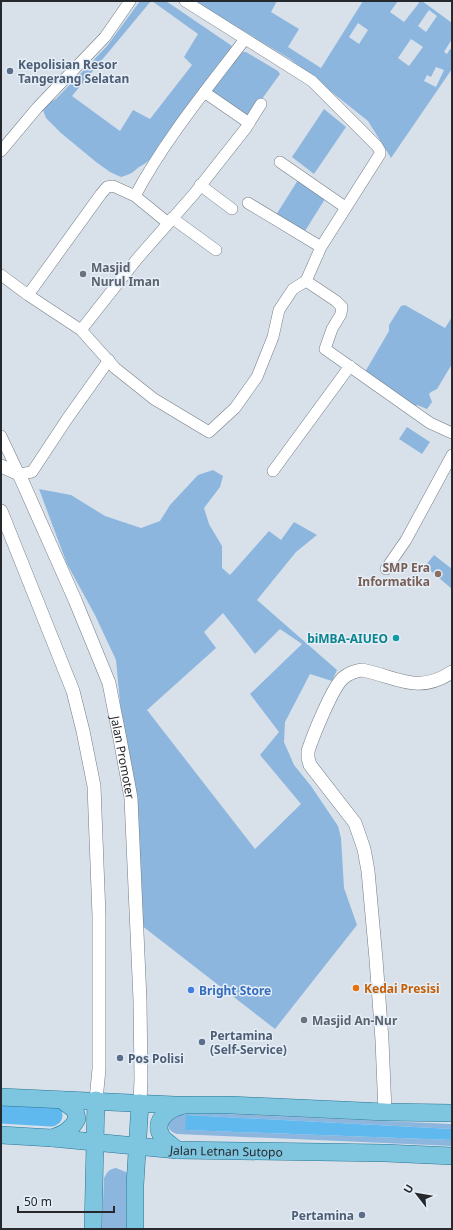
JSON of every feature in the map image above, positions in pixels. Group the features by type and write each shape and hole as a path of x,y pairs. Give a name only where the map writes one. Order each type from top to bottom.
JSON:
{"main road":[{"path":"1,1097 184,1105 452,1113"},
{"path":"52,1138 66,1133 77,1119 74,1110 62,1100"},
{"path":"93,1229 96,1100"},
{"path":"135,1229 135,1185 140,1103"},
{"path":"177,1150 161,1135 159,1126 162,1117 168,1111 184,1105"},
{"name":"Jalan Letnan Sutopo","path":"1,1135 52,1138 177,1150 385,1153 452,1156"}],"street":[{"path":"1,151 37,108 105,37 130,1"},
{"path":"1,275 81,330 115,368 154,399 209,432 235,408 257,377 273,337 279,310 293,289 306,281 321,247 380,154 380,151 378,146 312,81 185,1"},
{"path":"135,196 145,178 204,92 245,40"},
{"path":"204,92 249,122"},
{"path":"81,330 200,185 249,122 261,104"},
{"path":"280,162 345,207"},
{"path":"200,185 232,209"},
{"path":"28,295 107,187 113,186 135,196 153,211 170,220 216,250"},
{"path":"248,203 321,247"},
{"path":"306,281 336,301 342,307 341,314 332,329 325,349 430,422 452,433"},
{"path":"1,466 18,474 32,472 109,360"},
{"path":"272,472 350,366"},
{"name":"Jalan Promoter","path":"1,436 75,600 109,683 131,798 140,1000 140,1103"},
{"path":"386,569 406,540 452,455"},
{"path":"1,510 73,691 84,731 94,786 99,916 99,1069 96,1100"},
{"path":"384,1112 382,1040 376,959 368,871 364,849 358,831 352,820 310,765 308,751 338,685 342,679 354,670 373,672 414,684 440,680 452,672"}],"shaded area":[{"path":"140,1 151,1 72,96 120,131 133,110 150,119 192,65 184,57 198,34 152,1 166,1 232,46 189,106 159,144 149,160 131,173 121,177 110,172 96,162 61,133 46,118 43,110 50,102 56,99 107,46"},
{"path":"194,1 277,1 271,12 299,29 288,47 321,68 363,1 398,1 390,12 404,22 419,3 417,1 422,1 452,23 452,39 444,52 447,54 450,49 452,50 452,69 391,158 368,121 290,59","holes":["429,10 437,16 426,32 418,26","358,23 368,30 359,44 349,37","411,39 423,47 409,66 398,58","436,67 444,70 436,87 424,81 427,75 431,77"]},
{"path":"243,52 246,52 278,71 280,74 249,117 211,91"},
{"path":"324,109 346,127 314,174 292,157"},
{"path":"298,180 325,199 305,231 276,215"},
{"path":"405,305 445,328 452,317 452,364 437,389 429,394 432,402 427,409 417,405 414,407 365,372 389,331 389,325 401,306"},
{"path":"407,427 430,442 422,454 399,439"},
{"path":"213,470 223,476 220,487 204,508 209,524 222,546 222,568 230,575 269,531 281,540 294,522 317,535 296,552 257,600 337,670 332,681 310,674 285,722 284,742 294,765 311,786 338,826 341,838 344,888 357,925 275,1029 141,925 116,660 95,615 67,564 39,489 71,495 105,516 141,528 160,521 170,505 198,475","holes":["223,613 255,654 280,629 302,644 250,694 279,732 260,755 301,804 255,849 147,710 216,648 204,632"]},
{"path":"434,555 452,569 452,589 425,566"},
{"path":"180,1112 452,1124 452,1129 186,1115 186,1130 452,1140 452,1146 177,1134 170,1130 168,1121"},
{"path":"186,1115 452,1129 452,1140 185,1130"},
{"path":"116,1168 126,1172 129,1177 128,1229 102,1229 104,1178 108,1171"}],"waterway":[{"path":"1,1112 51,1115"}],"place":[{"name":"Kepolisian Resor Tangerang Selatan","path":"10,71"},
{"name":"Masjid Nurul Iman","path":"83,274"},
{"name":"SMP Era Informatika","path":"438,574"},
{"name":"biMBA-AIUEO","path":"396,638"},
{"name":"Kedai Presisi","path":"356,988"},
{"name":"Bright Store","path":"191,990"},
{"name":"Masjid An-Nur","path":"304,1020"},
{"name":"Pertamina (Self-Service)","path":"202,1042"},
{"name":"Pos Polisi","path":"120,1058"},
{"name":"Pertamina","path":"362,1215"}]}
